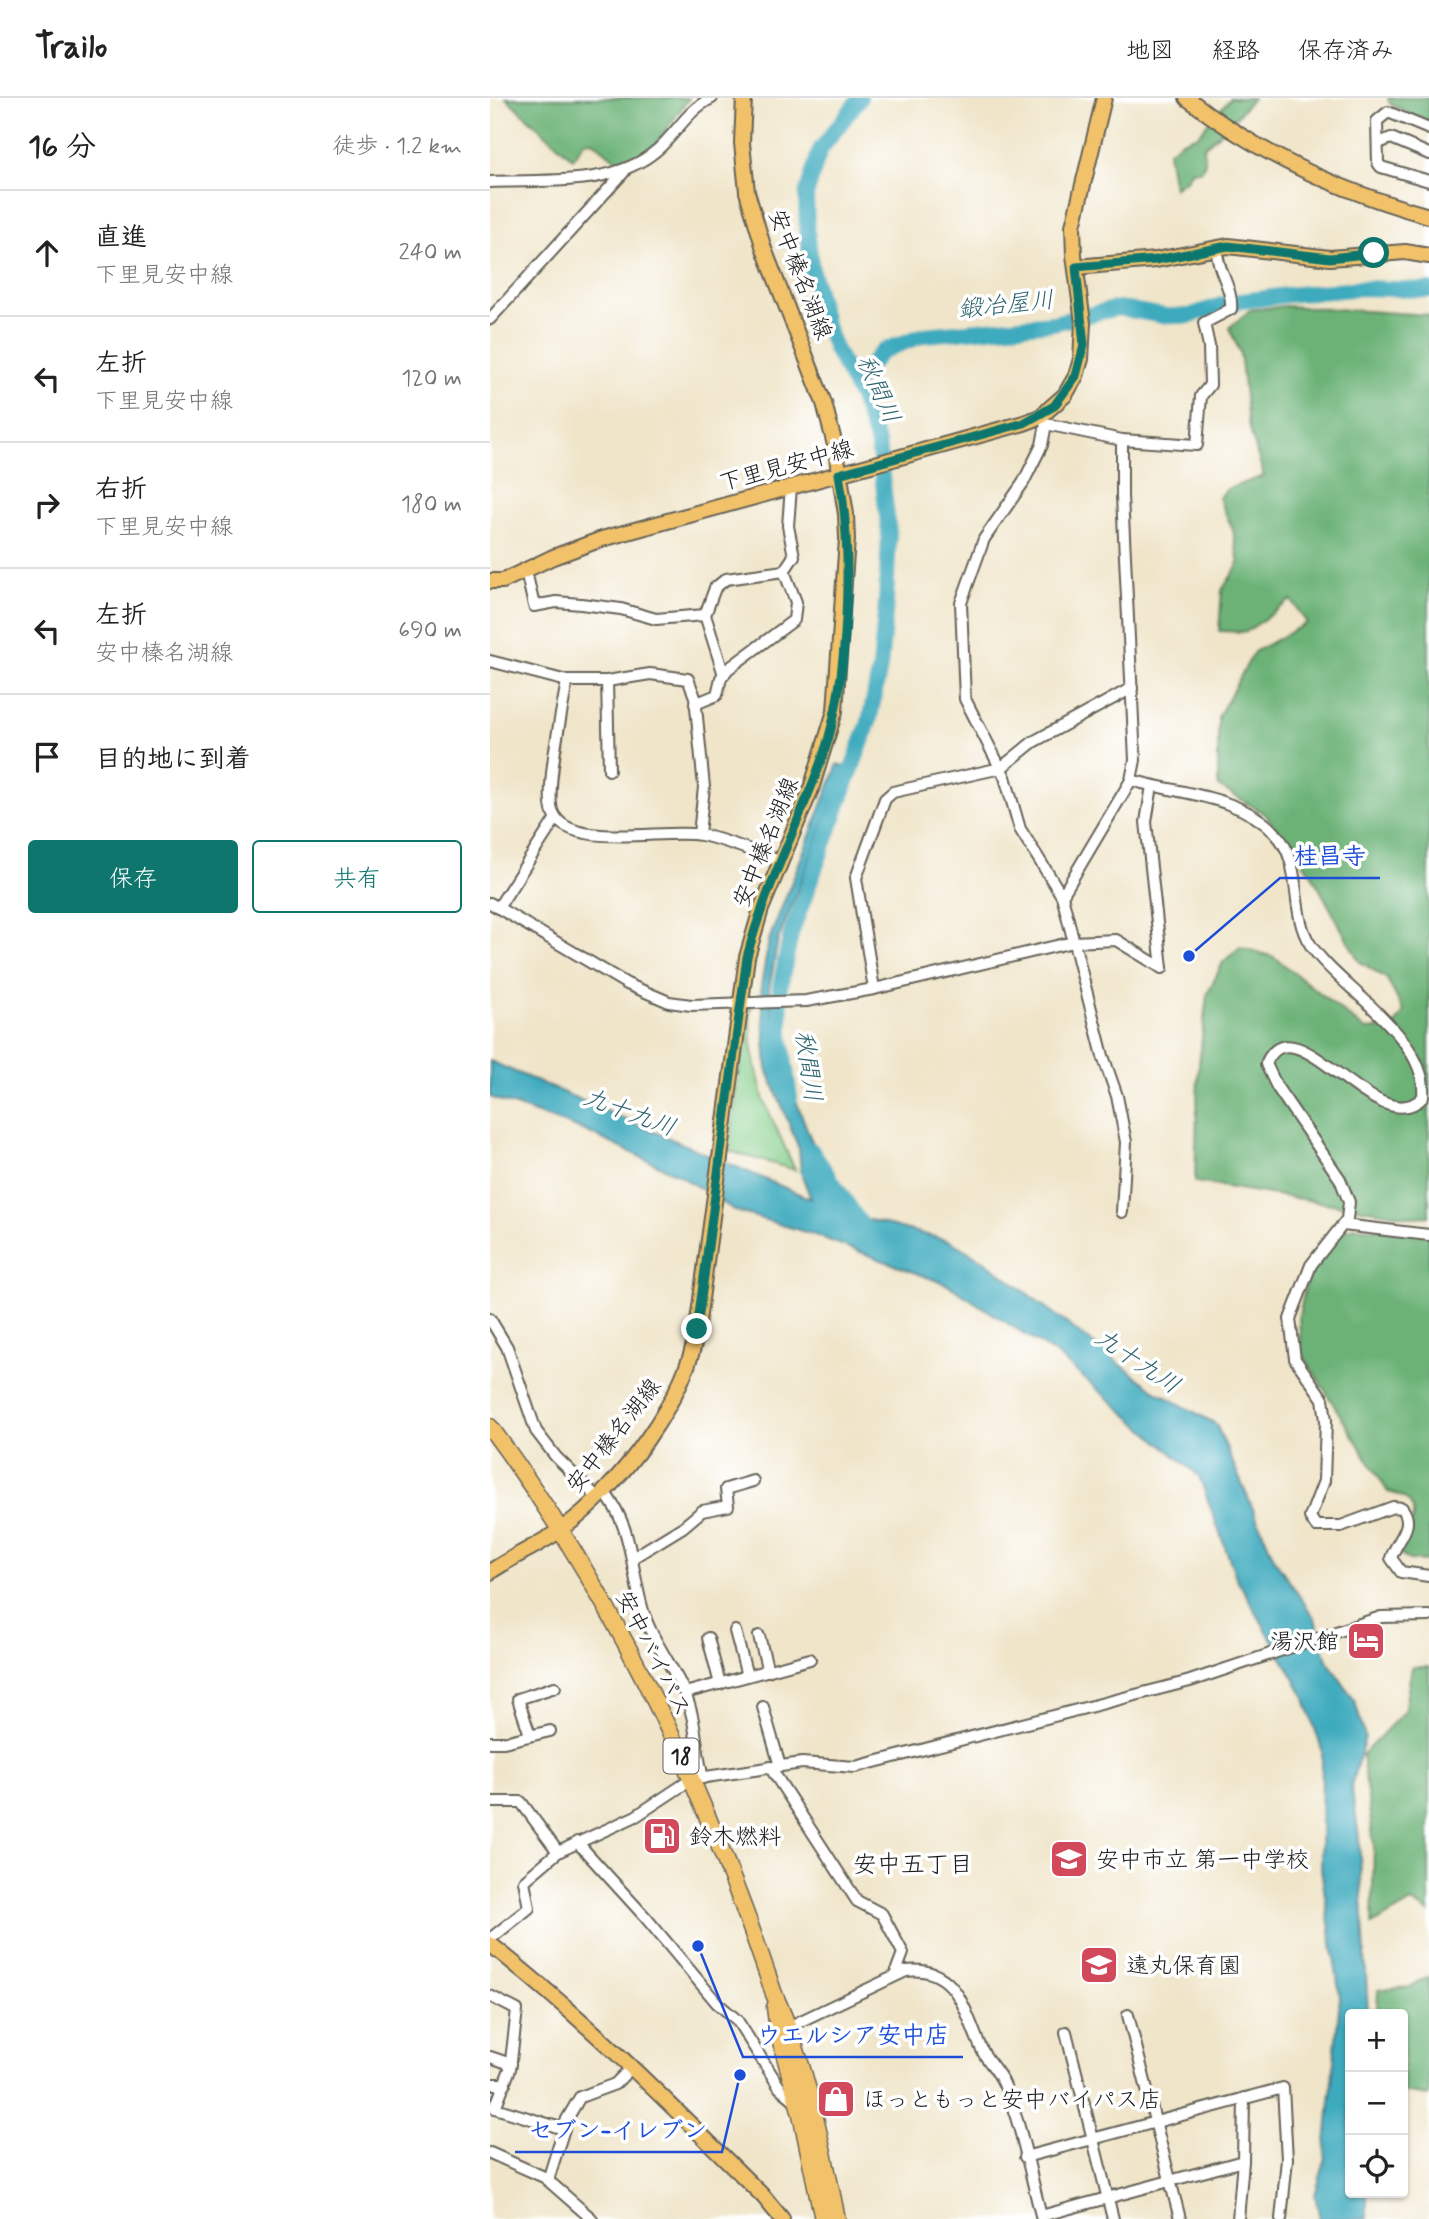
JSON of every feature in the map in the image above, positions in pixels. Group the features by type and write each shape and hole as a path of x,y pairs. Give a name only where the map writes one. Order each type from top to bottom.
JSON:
{"highway":[{"name":"安中バイパス","path":"490,1427 561,1530 630,1651 698,1779 774,1994 823,2219"},
{"name":"安中バイパス","path":"783,2029 814,2111 837,2219"}],"main road":[{"name":"安中榛名湖線","path":"490,1572 561,1530 600,1494 665,1412 686,1376 695,1346 719,1150 746,1004 752,936 825,750 835,711 847,562 846,514 824,402 764,249 747,192 742,143 744,98"},
{"path":"1104,98 1076,210 1073,242 1076,267 1156,260 1217,247 1330,258 1405,251 1429,256"},
{"path":"1187,98 1293,165 1359,194 1429,216"},
{"name":"下里見安中線","path":"490,582 503,581 553,556 602,539 1043,420 1065,395 1076,376 1084,345 1076,267"},
{"path":"490,1941 580,2018 632,2067 764,2197 782,2219"}],"street":[{"path":"490,319 624,172 660,148 691,112 712,98"},
{"path":"1429,129 1388,112 1377,121 1378,163 1381,167 1429,181"},
{"path":"1379,143 1391,138 1429,154"},
{"path":"490,182 604,176 624,172"},
{"path":"1122,1212 1126,1142 1117,1096 1103,1056 1062,896 1020,829 1001,768 965,699 961,603 984,539 1023,484 1041,445 1043,420 1122,440 1197,446 1201,396 1210,385 1209,346 1204,323 1231,309 1232,295 1217,257 1217,247"},
{"path":"1062,896 1131,780 1137,733 1132,688 1122,440"},
{"path":"695,704 718,695 724,675 705,615 715,588 726,579 783,571 794,555 788,526 791,487"},
{"path":"526,571 534,606 556,602 581,604 621,609 656,619 705,615"},
{"path":"724,675 794,620 796,602 783,571"},
{"path":"490,662 567,681 607,681 650,674 681,676 693,685 704,787 699,834"},
{"path":"567,681 553,770 551,810 556,818 574,829 594,835 699,834 782,862"},
{"path":"607,681 609,770"},
{"path":"874,989 856,877 886,799 893,792 1001,768 1033,742 1132,688"},
{"path":"1131,780 1202,796 1248,811 1277,834 1298,887 1303,929 1310,944 1334,970 1378,1006 1409,1047 1423,1073 1423,1097 1412,1105 1395,1105 1379,1102 1302,1048 1280,1047 1271,1053 1266,1064 1270,1076 1346,1190 1349,1212 1343,1225 1311,1265 1290,1319 1295,1359 1323,1399 1326,1420 1324,1481 1310,1517 1316,1527 1330,1528 1393,1507 1402,1508 1409,1519 1408,1527 1398,1540 1391,1558 1401,1572 1429,1576"},
{"path":"556,818 494,906 648,995 691,1005 806,1001 874,989 1073,942 1116,940 1162,968 1146,822 1152,786"},
{"path":"1343,1225 1429,1235"},
{"path":"490,1319 507,1347 536,1431 556,1457 616,1508 634,1557 645,1619 685,1693 694,1718 698,1779"},
{"path":"634,1557 683,1527 685,1522 702,1511 729,1506 726,1489 754,1481"},
{"path":"490,1941 529,1908 524,1881 558,1852 636,1816 698,1779 802,1763 855,1768 1193,1680 1350,1630 1381,1617 1429,1616"},
{"path":"735,1631 747,1676"},
{"path":"760,1636 768,1671"},
{"path":"708,1638 720,1684"},
{"path":"685,1693 810,1659"},
{"path":"530,1735 518,1699 555,1687"},
{"path":"763,1707 775,1766 857,1901 877,1910 886,1919 903,1953 897,1969 899,1974"},
{"path":"490,1742 504,1742 550,1731"},
{"path":"490,1802 521,1802 558,1852"},
{"path":"577,1842 647,1919 717,2003 737,2020 780,2088 798,2103"},
{"path":"783,2029 899,1974 924,1969 958,1993 967,2008 984,2054 1003,2081 1041,2217 1243,2161"},
{"path":"490,1996 517,2010 511,2064 495,2108 564,2129"},
{"path":"1128,2015 1180,2219"},
{"path":"1066,2032 1113,2219"},
{"path":"490,2057 511,2064"},
{"path":"548,2180 564,2129 580,2097 615,2084 632,2067"},
{"path":"490,2084 505,2084"},
{"path":"1025,2157 1283,2088 1287,2159 1281,2219"},
{"path":"1238,2219 1243,2161 1244,2098"},
{"path":"490,2153 530,2169 548,2180 592,2219"}],"green space":[{"path":"506,98 689,98 656,144 624,167 593,141 584,142 573,159"},
{"path":"1230,98 1253,98 1229,125 1204,147 1205,162 1201,171 1191,171 1188,178 1174,188 1168,152 1182,141 1198,135"},
{"path":"1388,98 1429,98 1429,122 1390,104"},
{"path":"1285,306 1429,315 1429,1216 1412,1217 1195,1182 1198,1073 1207,995 1223,962 1240,947 1274,957 1366,1030 1393,1027 1404,1012 1387,979 1359,961 1311,873 1265,814 1218,786 1218,717 1254,652 1307,623 1291,600 1246,632 1219,631 1222,590 1239,564 1233,530 1219,498 1227,489 1264,476 1248,424 1240,352 1229,328 1250,310"},
{"path":"747,1007 752,1007 752,1051 764,1101 795,1170 729,1151"},
{"path":"1354,1227 1429,1233 1429,1561 1409,1560 1397,1551 1411,1524 1413,1508 1401,1496 1388,1492 1301,1352 1299,1316 1306,1283 1320,1251 1340,1232"},
{"path":"1412,1667 1429,1667 1429,1913 1412,1902 1372,1925 1374,1845 1362,1755 1404,1712"},
{"path":"1429,1976 1427,2096 1408,2093 1408,2009 1377,2009 1378,1990 1410,1987"}],"water":[{"path":"838,764 846,767 778,940 769,989 778,1053 810,1137 847,1214 950,1241 986,1262 1154,1390 1216,1424 1275,1560 1315,1619 1327,1660 1355,1701 1365,1737 1351,1786 1359,1836 1368,2009 1345,2009 1345,2198 1367,2198 1367,2219 1320,2219 1315,2195 1324,2164 1340,1997 1321,1869 1322,1750 1304,1696 1236,1577 1199,1476 1057,1355 948,1285 815,1235 736,1211 677,1174 583,1130 490,1097 490,1061 811,1199 801,1173 799,1149 767,1069 761,986 769,940"}],"waterway":[{"name":"秋間川","path":"790,1098 781,1035 780,987 791,934 869,722 880,667 886,604 889,532 878,444 861,398 836,351 825,323 812,271 807,230 806,195 820,150 860,98"},
{"name":"鍛冶屋川","path":"854,385 882,351 924,335 1053,323 1118,308 1164,316 1189,316 1227,303 1287,295 1363,288 1429,290"},
{"name":"秋間川","path":"811,1150 862,1226"}],"place":[{"name":"桂昌寺","path":"1189,956"},
{"name":"湯沢館","path":"1366,1641"},
{"name":"鈴木燃料","path":"662,1836"},
{"name":"安中市立 第一中学校","path":"1069,1859"},
{"name":"ウエルシア安中店","path":"698,1946"},
{"name":"遠丸保育園","path":"1099,1965"},
{"name":"セブン-イレブン","path":"740,2075"},
{"name":"ほっともっと安中バイパス店","path":"836,2099"}],"district":[{"name":"安中五丁目","path":"913,1864"}],"route":[{"path":"697,1329 738,1005 747,957 761,909 825,750 835,711 847,562 846,514 839,474 1024,423 1040,417 1054,406 1065,395 1082,359 1082,313 1076,267 1156,260 1228,246 1330,258 1374,253"}],"water label":[{"name":"九十九川","path":"630,1112"},
{"name":"九十九川","path":"1138,1361"}]}
